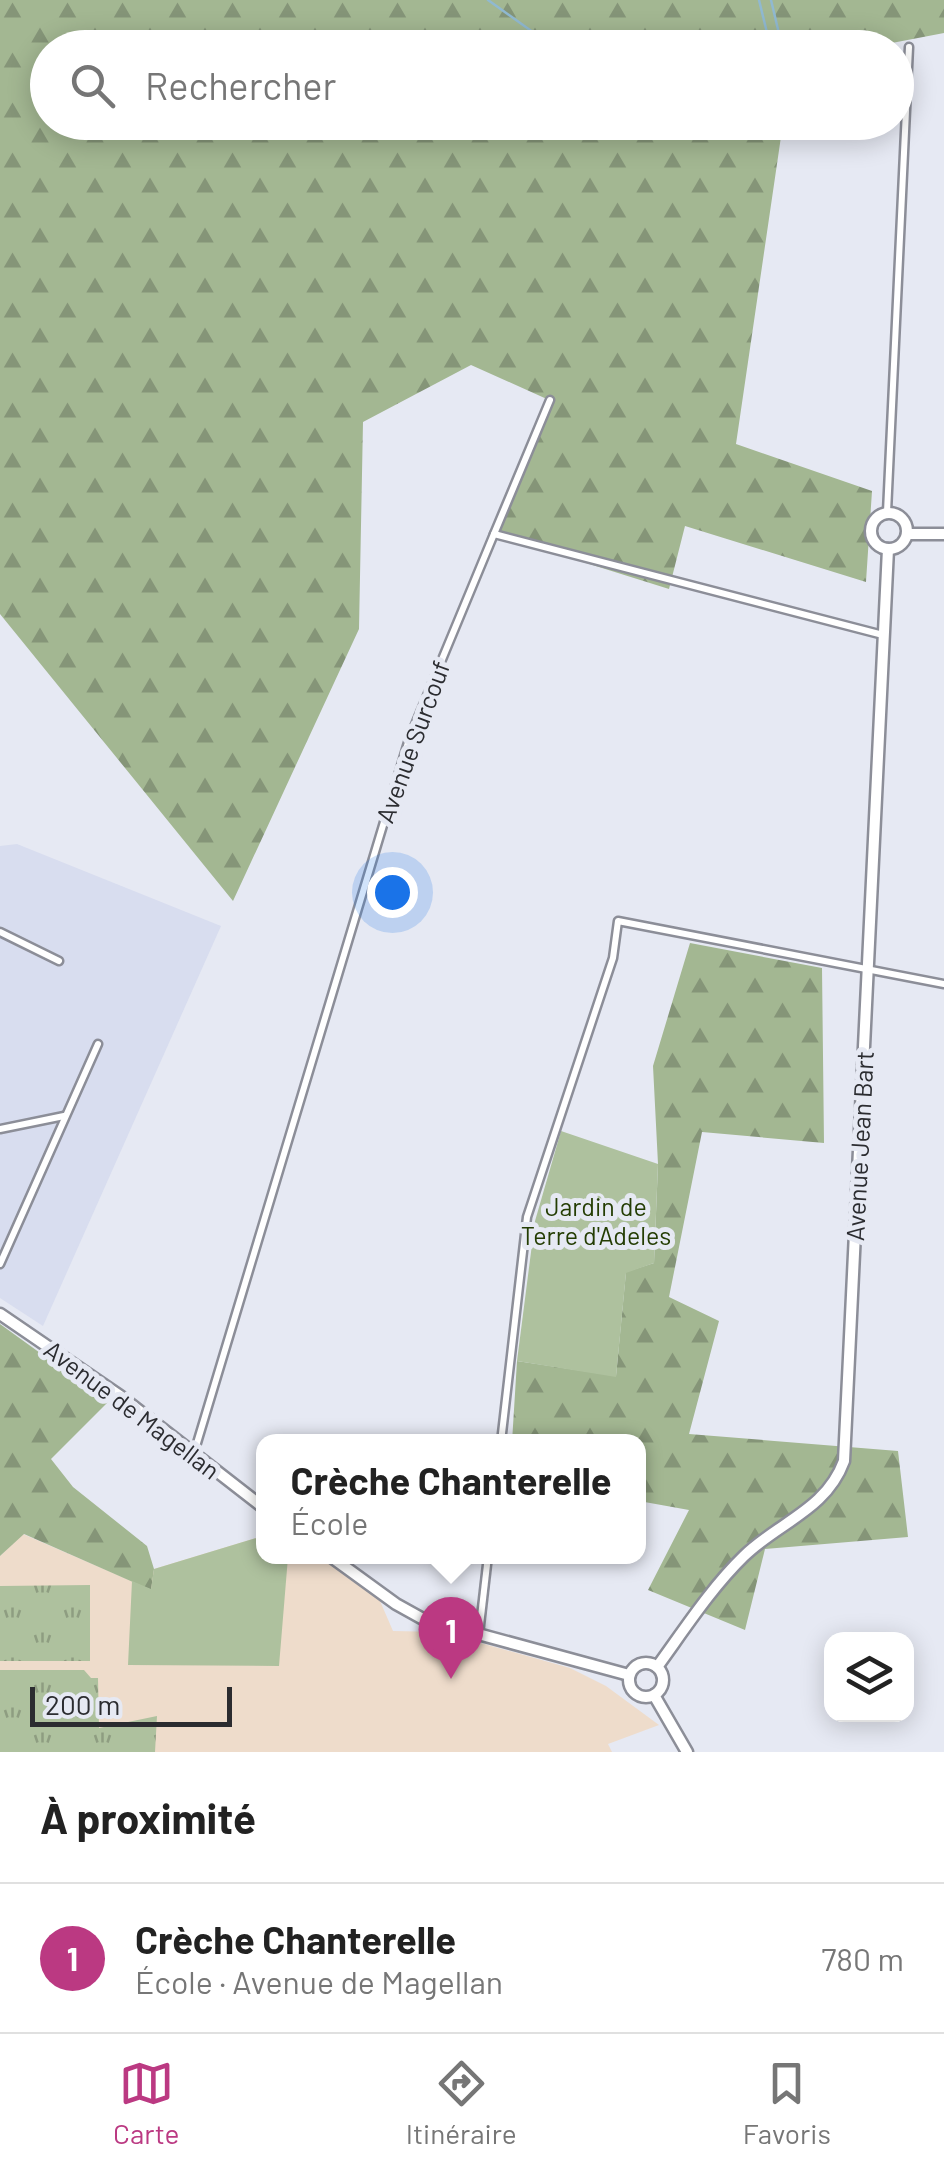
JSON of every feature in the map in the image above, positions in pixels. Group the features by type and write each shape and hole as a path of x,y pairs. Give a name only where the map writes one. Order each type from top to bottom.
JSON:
{"street":[{"path":"887,512 904,140"},
{"name":"Avenue Surcouf","path":"194,1454 409,739 550,400"},
{"path":"887,512 903,518 908,534 899,547 888,549 874,540 871,528 876,518 887,512"},
{"path":"494,534 884,636"},
{"path":"908,534 944,534"},
{"name":"Avenue Jean Bart","path":"656,1667 740,1560 817,1504 838,1478 844,1461 888,549"},
{"path":"502,1434 528,1218 612,958 618,921 944,984"},
{"path":"0,932 60,961"},
{"path":"0,1264 98,1044"},
{"path":"0,1129 64,1116"},
{"name":"Avenue de Magellan","path":"0,1314 120,1396 256,1502"},
{"path":"341,1564 411,1613 478,1636 629,1675"},
{"path":"478,1636 487,1564"},
{"path":"641,1664 656,1667 663,1681 654,1695 643,1697 633,1692 629,1675 641,1664"},
{"path":"654,1695 687,1752"}],"shaded area":[{"path":"17,844 221,926 43,1326 0,1298 0,846"},
{"path":"23,1534 150,1589 154,1569 256,1538 256,1564 338,1564 377,1594 393,1631 442,1632 570,1668 606,1686 659,1725 608,1744 612,1752 0,1752 0,1556"}],"green space":[{"path":"0,0 944,0 944,33 914,39 914,30 30,30 30,140 781,140 736,444 872,491 866,582 685,526 669,589 494,534 549,400 471,365 363,422 359,629 233,901 0,614"},
{"path":"690,943 822,968 824,1143 702,1132 669,1297 719,1321 689,1434 898,1451 908,1537 765,1549 745,1630 648,1590 689,1510 646,1502 646,1434 512,1434 517,1361 616,1376 626,1272 654,1263 658,1164 653,1066"},
{"name":"Jardin de Terre d'Adeles","path":"561,1131 658,1164 654,1263 626,1273 616,1377 517,1361 535,1221"},
{"path":"0,1324 108,1402 51,1459 73,1487 147,1546 154,1569 151,1590 24,1534 0,1556"},
{"path":"256,1538 256,1564 287,1564 279,1666 128,1665 132,1581 151,1589 154,1569"},
{"path":"90,1585 90,1661 0,1661 0,1586"},
{"path":"0,1670 84,1670 91,1678 98,1678 99,1728 157,1716 155,1752 0,1752"}],"waterway":[{"path":"488,0 530,30"},
{"path":"759,0 766,30"},
{"path":"771,0 778,30"}],"place":[{"name":"Crèche Chanterelle","path":"451,1679"}]}
